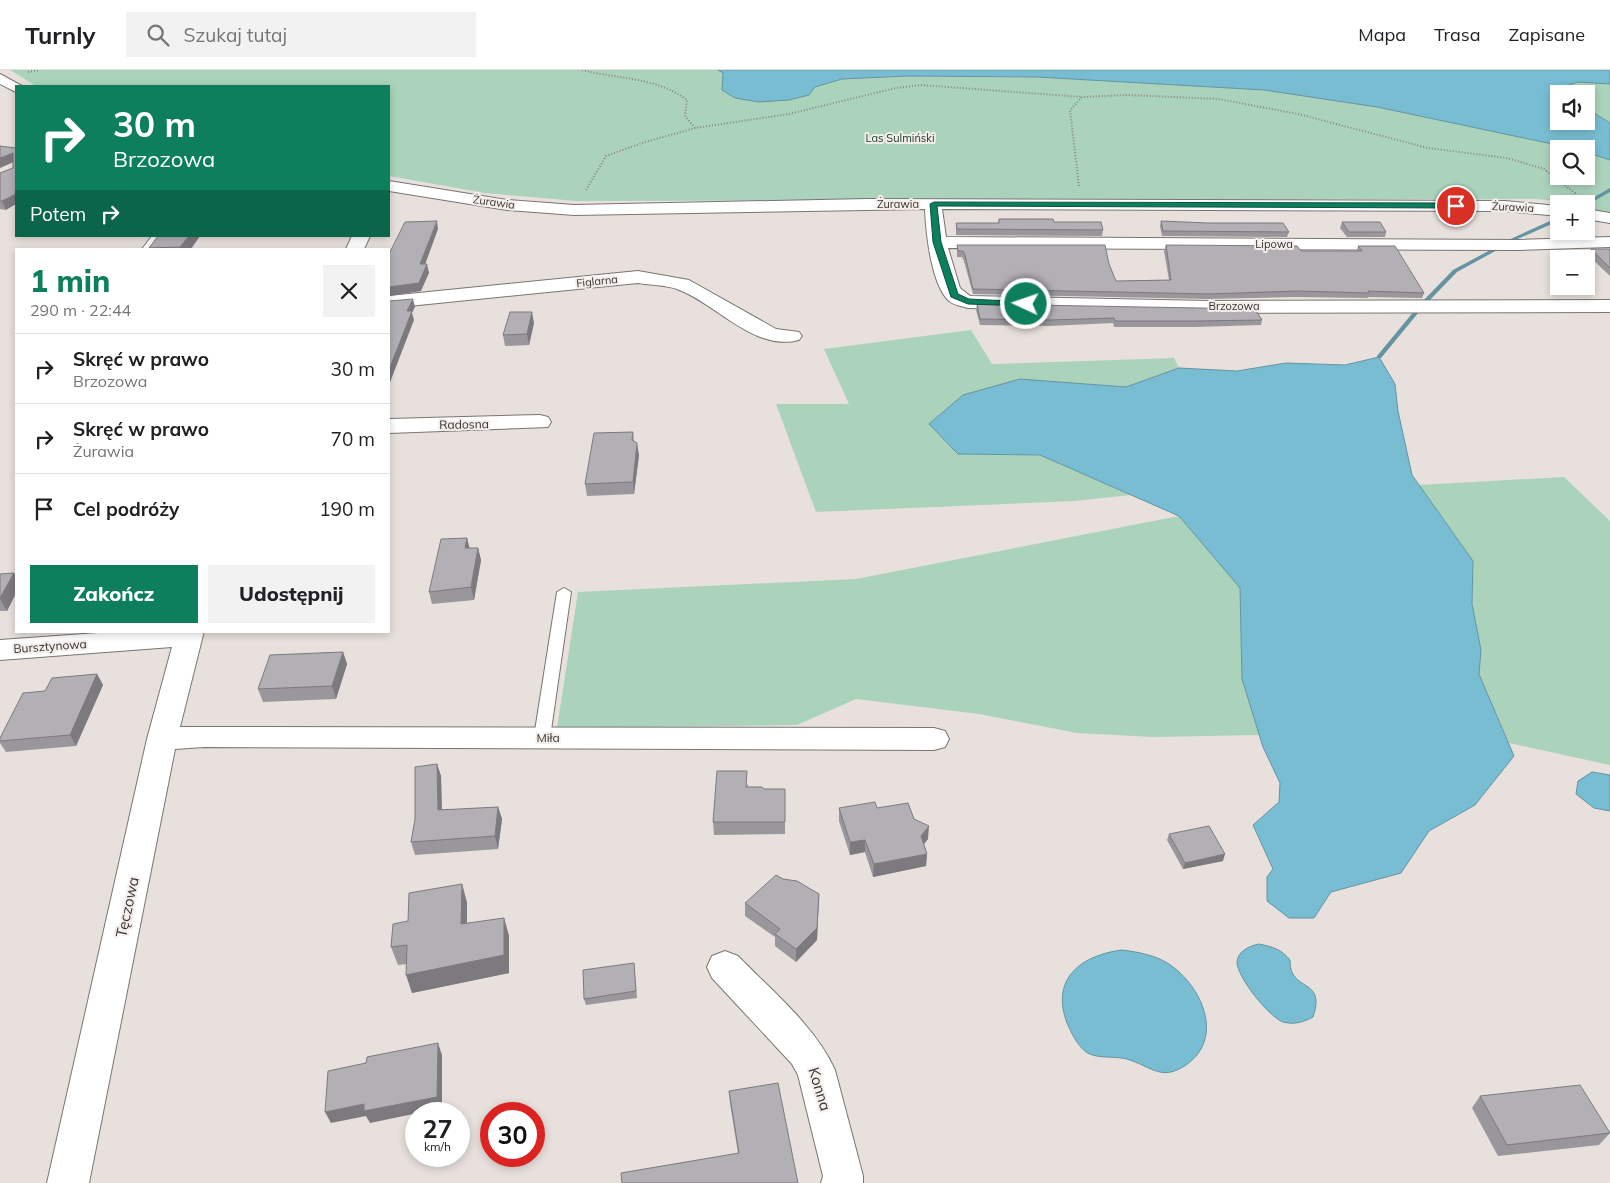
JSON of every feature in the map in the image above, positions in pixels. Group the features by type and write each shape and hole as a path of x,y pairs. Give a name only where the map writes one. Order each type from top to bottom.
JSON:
{"street":[{"path":"0,78 15,87"},
{"name":"Żurawia","path":"390,188 507,205 574,210 934,204 1550,206"},
{"name":"Brzozowa","path":"934,204 937,242 952,291 960,300 968,302 1045,305 1610,306"},
{"path":"1595,216 1610,218"},
{"name":"Lipowa","path":"937,242 1509,245 1610,242"},
{"name":"Figlarna","path":"390,302 638,277 676,282 772,335 792,336"},
{"name":"Radosna","path":"390,426 540,422"},
{"name":"Bursztynowa","path":"0,650 190,634"},
{"name":"Tęczowa","path":"68,1183 162,739 190,634"},
{"name":"Miła","path":"162,739 204,736 934,739"},
{"name":"Konna","path":"726,967 806,1052 816,1070 843,1176 842,1183"}],"lane":[{"path":"147,248 155,237"},
{"path":"542,737 564,592"}],"path":[{"path":"582,70 597,75 648,82 680,94 687,100 685,116 695,128"},
{"path":"574,210 606,156 695,128 789,114 921,84 1082,97 1127,94 1219,100 1298,114 1428,148 1507,158 1544,169 1575,192 1572,195"},
{"path":"1082,97 1070,110 1082,204"}],"green space":[{"name":"Las Sulmiński","path":"10,70 718,70 723,73 815,87 842,79 907,76 1037,77 1264,90 1377,107 1550,144 1550,185 1595,185 1595,155 1610,160 1610,214 1595,212 1595,195 1550,195 1550,200 576,201 485,193 390,176 390,85 34,85"},
{"path":"1578,82 1610,84 1610,123 1595,114 1595,85 1568,85"},
{"path":"971,330 992,364 1174,358 1179,368 1126,387 1020,379 929,424 958,454 1040,455 1131,495 1074,501 816,512 776,404 849,404 824,349"},
{"path":"1564,477 1610,521 1610,765 1509,743 1479,674 1481,650 1472,604 1473,561 1419,485"},
{"path":"1179,516 1240,588 1242,679 1261,735 1153,737 1077,733 979,714 856,699 797,725 557,728 578,592 856,579"}],"water":[{"path":"718,70 1610,70 1610,84 1578,82 1569,85 1550,85 1550,130 1595,130 1595,114 1610,123 1610,160 1595,155 1595,140 1550,140 1550,144 1377,107 1264,90 1037,77 907,76 842,79 815,87 809,95 789,100 759,102 735,98 722,90 723,73"},
{"path":"1379,357 1395,384 1398,411 1412,475 1473,561 1472,604 1481,650 1479,674 1514,756 1475,805 1429,831 1401,873 1331,892 1314,918 1289,918 1267,901 1267,877 1273,869 1253,825 1279,802 1280,783 1263,747 1242,679 1240,588 1179,516 1040,455 958,454 929,424 963,395 1020,379 1126,387 1179,368 1237,371 1286,363 1345,365"},
{"path":"1592,772 1610,775 1610,811 1594,808 1576,794 1578,781"},
{"path":"1259,944 1276,949 1290,960 1291,970 1295,977 1312,990 1315,996 1316,1004 1313,1017 1299,1022 1283,1022 1270,1013 1255,996 1242,977 1237,962 1239,955 1245,950"},
{"path":"1122,950 1152,956 1169,964 1191,985 1199,999 1206,1027 1204,1041 1198,1054 1178,1070 1164,1073 1125,1059 1102,1057 1086,1052 1080,1046 1067,1023 1063,1007 1063,993 1066,981 1083,963 1094,957"}],"building":[{"path":"0,146 15,148 15,194 2,201 0,201 0,173 13,168 13,153 0,158"},
{"path":"999,219 1053,219 1054,222 1101,222 1103,230 957,229 956,223 999,223"},
{"path":"437,221 420,264 427,264 419,283 390,287 390,252 405,222"},
{"path":"1161,221 1283,223 1289,232 1163,231"},
{"path":"1342,222 1380,222 1386,232 1349,232"},
{"path":"157,237 188,237 180,247 149,248"},
{"path":"957,245 1105,245 1109,264 1116,281 1171,280 1166,245 1297,246 1301,251 1362,251 1358,246 1395,246 1424,293 1297,291 1209,294 973,289 965,255 963,251 958,251"},
{"path":"1610,249 1610,268 1595,253 1595,250 1592,250"},
{"path":"413,299 407,311 412,311 390,367 390,301"},
{"path":"977,304 1255,309 1262,320 1115,321 1114,318 1050,320 980,319"},
{"path":"510,312 532,312 527,334 503,335"},
{"path":"633,432 632,440 637,443 633,482 585,484 594,433"},
{"path":"467,538 465,548 478,548 471,587 429,592 441,539"},
{"path":"14,573 0,598 0,574"},
{"path":"343,652 332,686 258,689 270,655"},
{"path":"97,674 70,735 0,741 23,693 45,691 52,678"},
{"path":"437,764 438,810 498,807 495,836 411,842 415,819 415,767"},
{"path":"717,771 747,771 746,787 785,789 785,822 713,822"},
{"path":"875,802 877,808 908,803 914,819 929,826 921,836 927,854 874,864 865,840 850,842 839,808"},
{"path":"1209,826 1225,854 1185,863 1169,834"},
{"path":"776,875 783,879 797,881 819,894 817,928 796,949 775,934 780,929 745,903"},
{"path":"462,884 461,924 504,918 504,955 406,975 407,945 391,947 393,924 408,921 409,893"},
{"path":"634,963 636,991 584,999 583,970"},
{"path":"438,1043 437,1097 364,1111 364,1104 325,1112 328,1071 366,1063 367,1057"},
{"path":"778,1083 798,1183 622,1183 621,1173 739,1153 729,1091"},
{"path":"1580,1085 1610,1133 1507,1145 1480,1096"}],"waterway":[{"path":"1595,198 1610,190"},
{"path":"1509,241 1550,223"},
{"path":"1424,303 1455,271 1496,249"},
{"path":"1379,357 1417,311"}],"route":[{"path":"1026,304 968,302 960,300 954,295 937,242 934,204 1456,206"}]}
